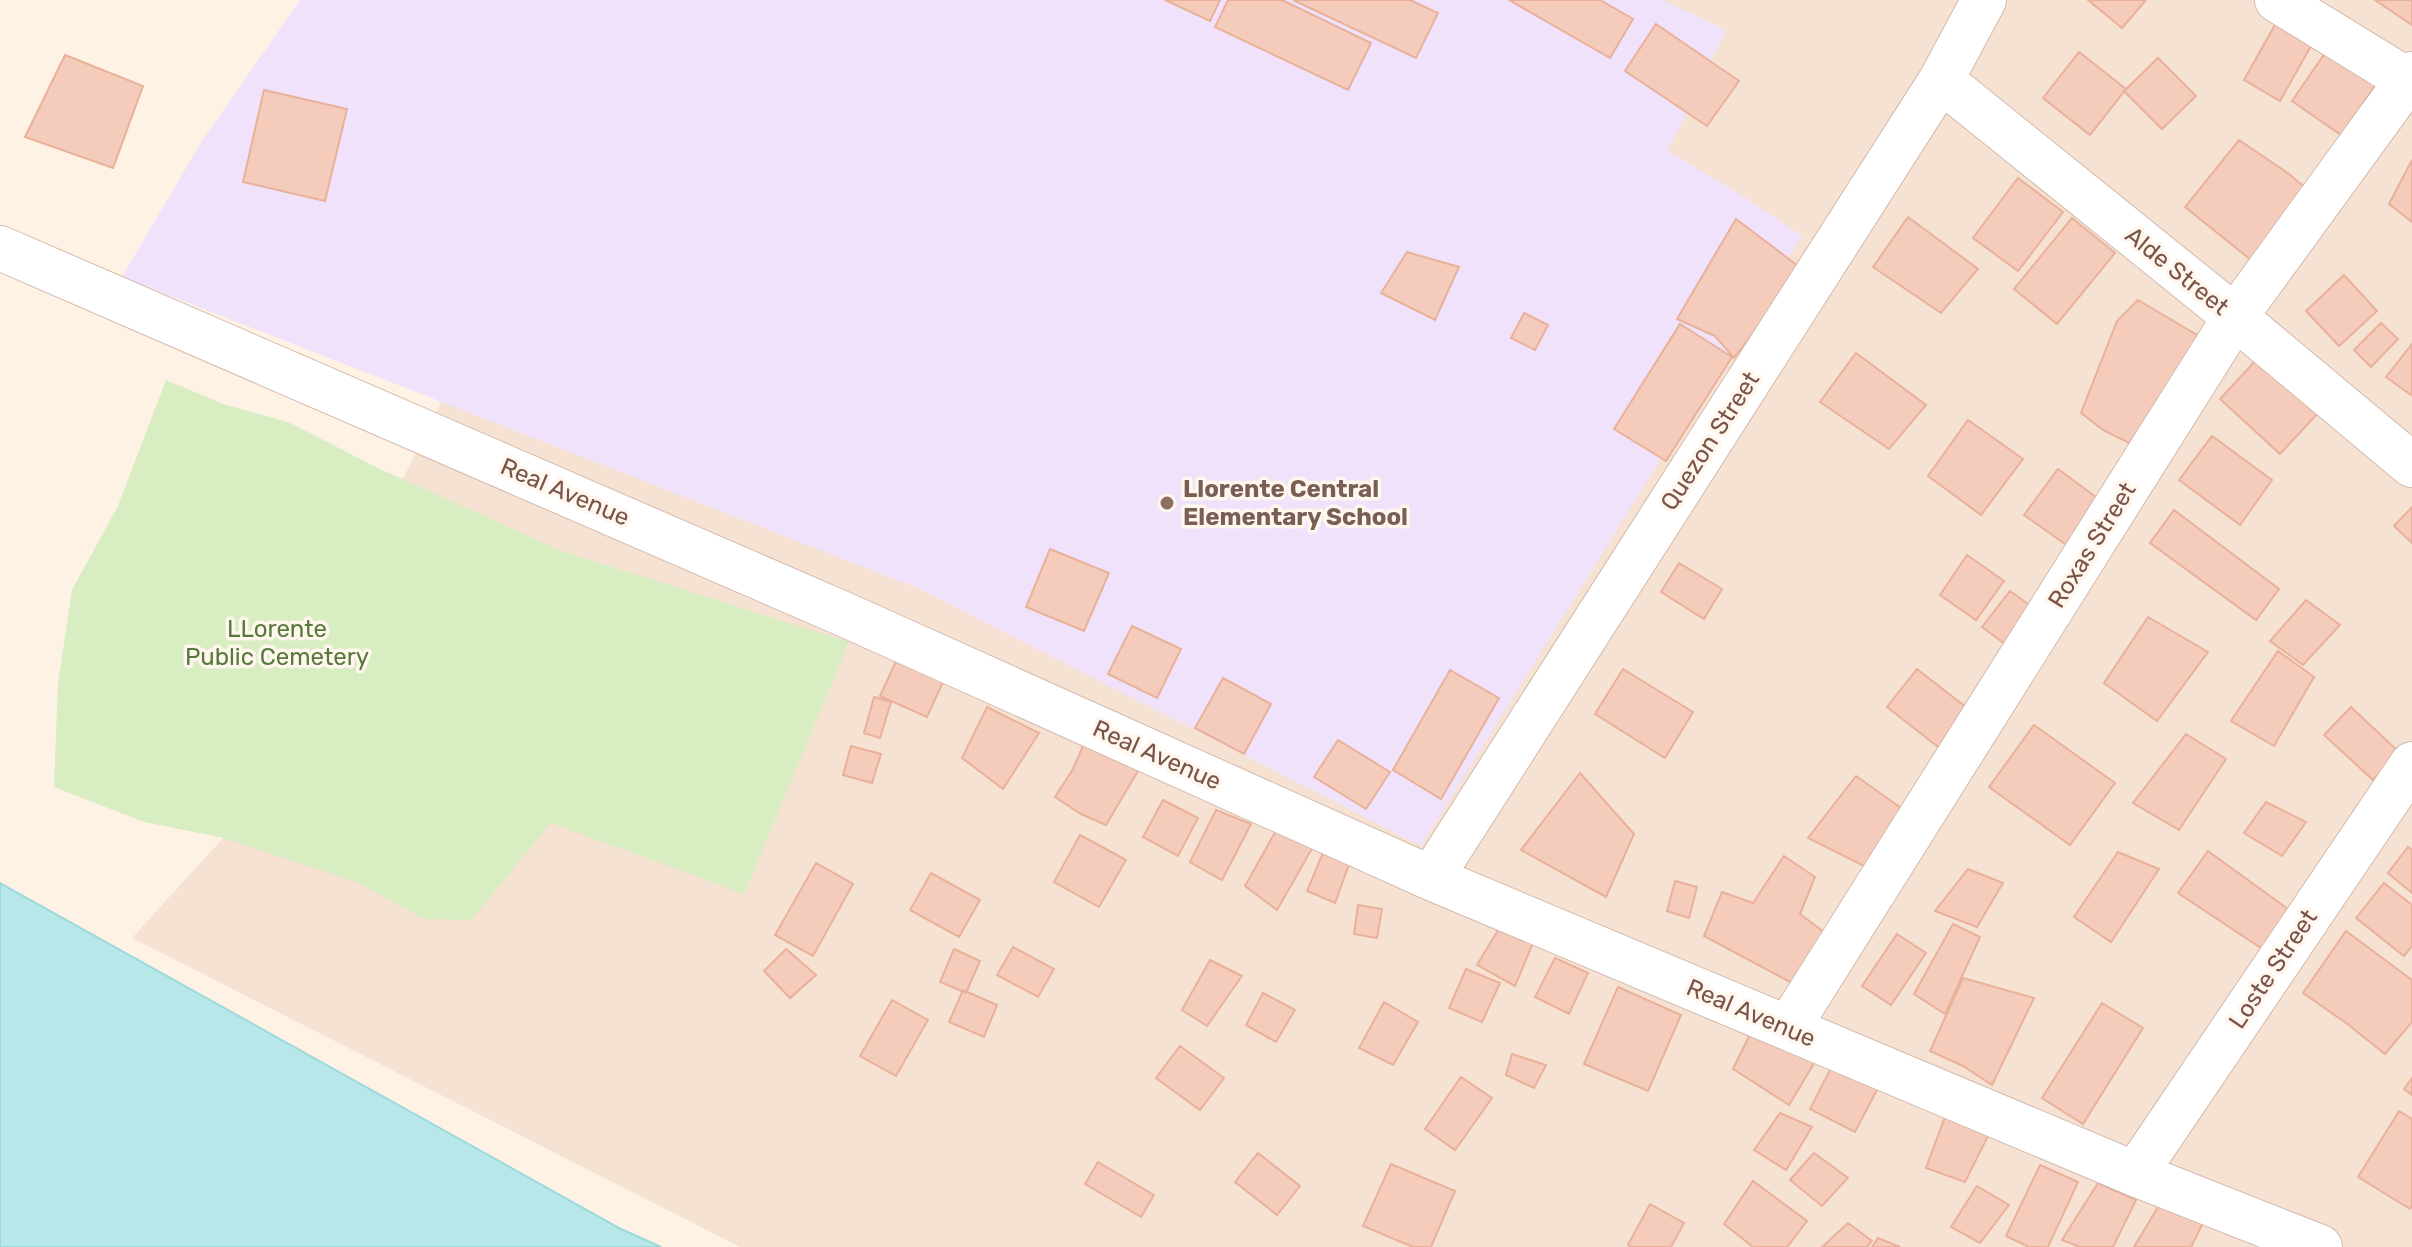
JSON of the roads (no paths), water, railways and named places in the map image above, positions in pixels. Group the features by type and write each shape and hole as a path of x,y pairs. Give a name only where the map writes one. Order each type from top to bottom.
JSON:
{"street":[{"name":"Quezon Street","path":"1431,878 1941,80 1984,0"},
{"path":"2277,0 2411,79"},
{"name":"Roxas Street","path":"1788,1028 2235,317 2411,79"},
{"name":"Alde Street","path":"1941,80 2235,317 2412,465"},
{"name":"Real Avenue","path":"0,248 848,616 1431,878 2307,1244"},
{"name":"Loste Street","path":"2135,1174 2412,764"}],"water":[{"path":"0,883 621,1229 661,1247 0,1247"}],"place":[{"name":"Llorente Central Elementary School","path":"1167,503"}],"park label":[{"name":"LLorente Public Cemetery","path":"277,643"}]}
